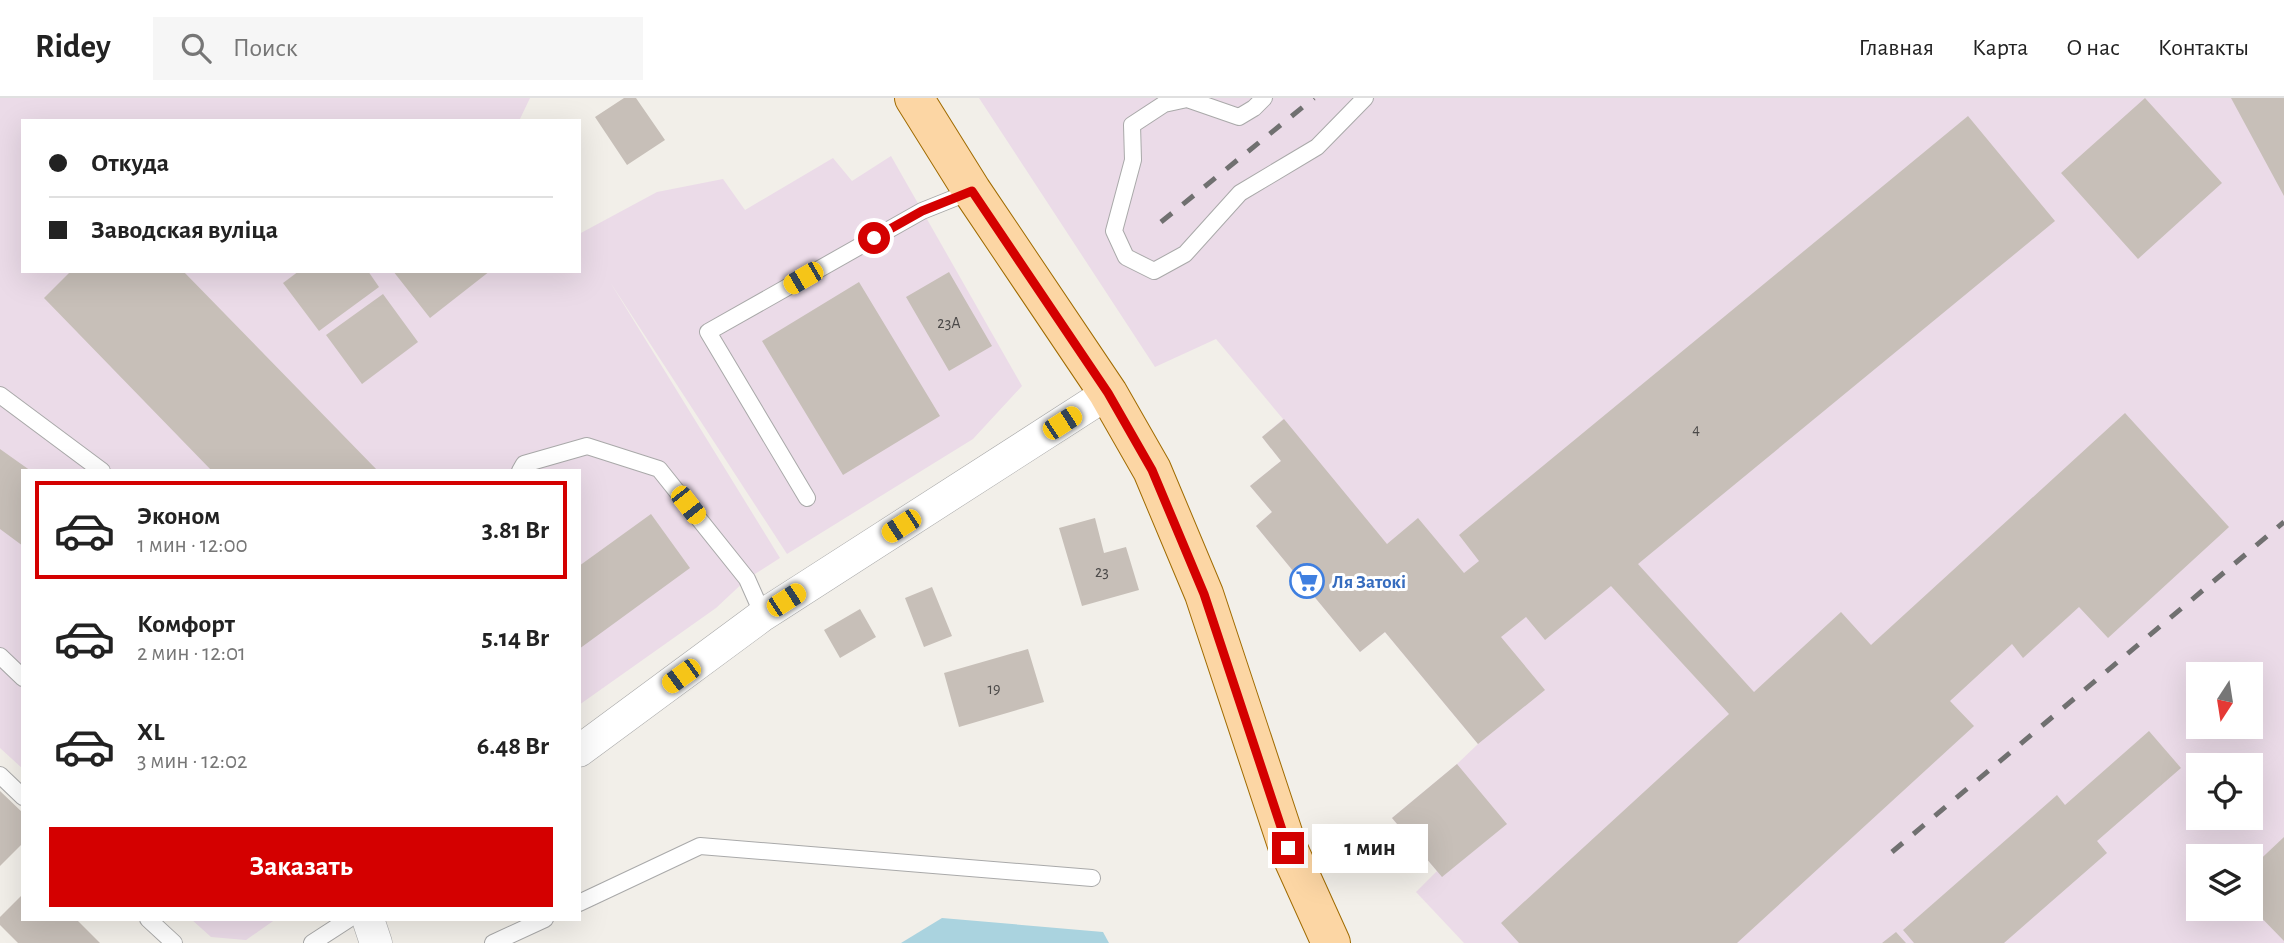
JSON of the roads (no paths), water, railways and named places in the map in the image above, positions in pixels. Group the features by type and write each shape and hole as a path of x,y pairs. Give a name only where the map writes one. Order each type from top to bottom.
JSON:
{"main road":[{"path":"914,98 972,191 1108,393 1152,470 1204,594 1288,848 1331,943"}],"street":[{"path":"581,750 763,615 1108,393"},
{"path":"369,921 376,943"}],"lane":[{"path":"1264,98 1239,117 1187,99 1164,104 1132,125 1133,160 1114,232 1126,257 1154,271 1185,254 1240,192 1317,147 1365,98"},
{"path":"807,498 708,332 922,211 972,191"},
{"path":"0,395 99,469"},
{"path":"521,469 524,464 587,446 659,469 747,579 763,615"},
{"path":"0,656 21,676"},
{"path":"0,775 21,795"},
{"path":"581,902 700,846 1092,877"},
{"path":"150,921 174,943"},
{"path":"312,943 346,921"},
{"path":"493,943 541,921"}],"water":[{"path":"942,918 1103,932 1109,943 901,943"}],"railway":[{"path":"1161,222 1314,98"},
{"path":"1892,852 2284,522"}],"place":[{"name":"Ля Затокі","path":"1307,581"}]}
